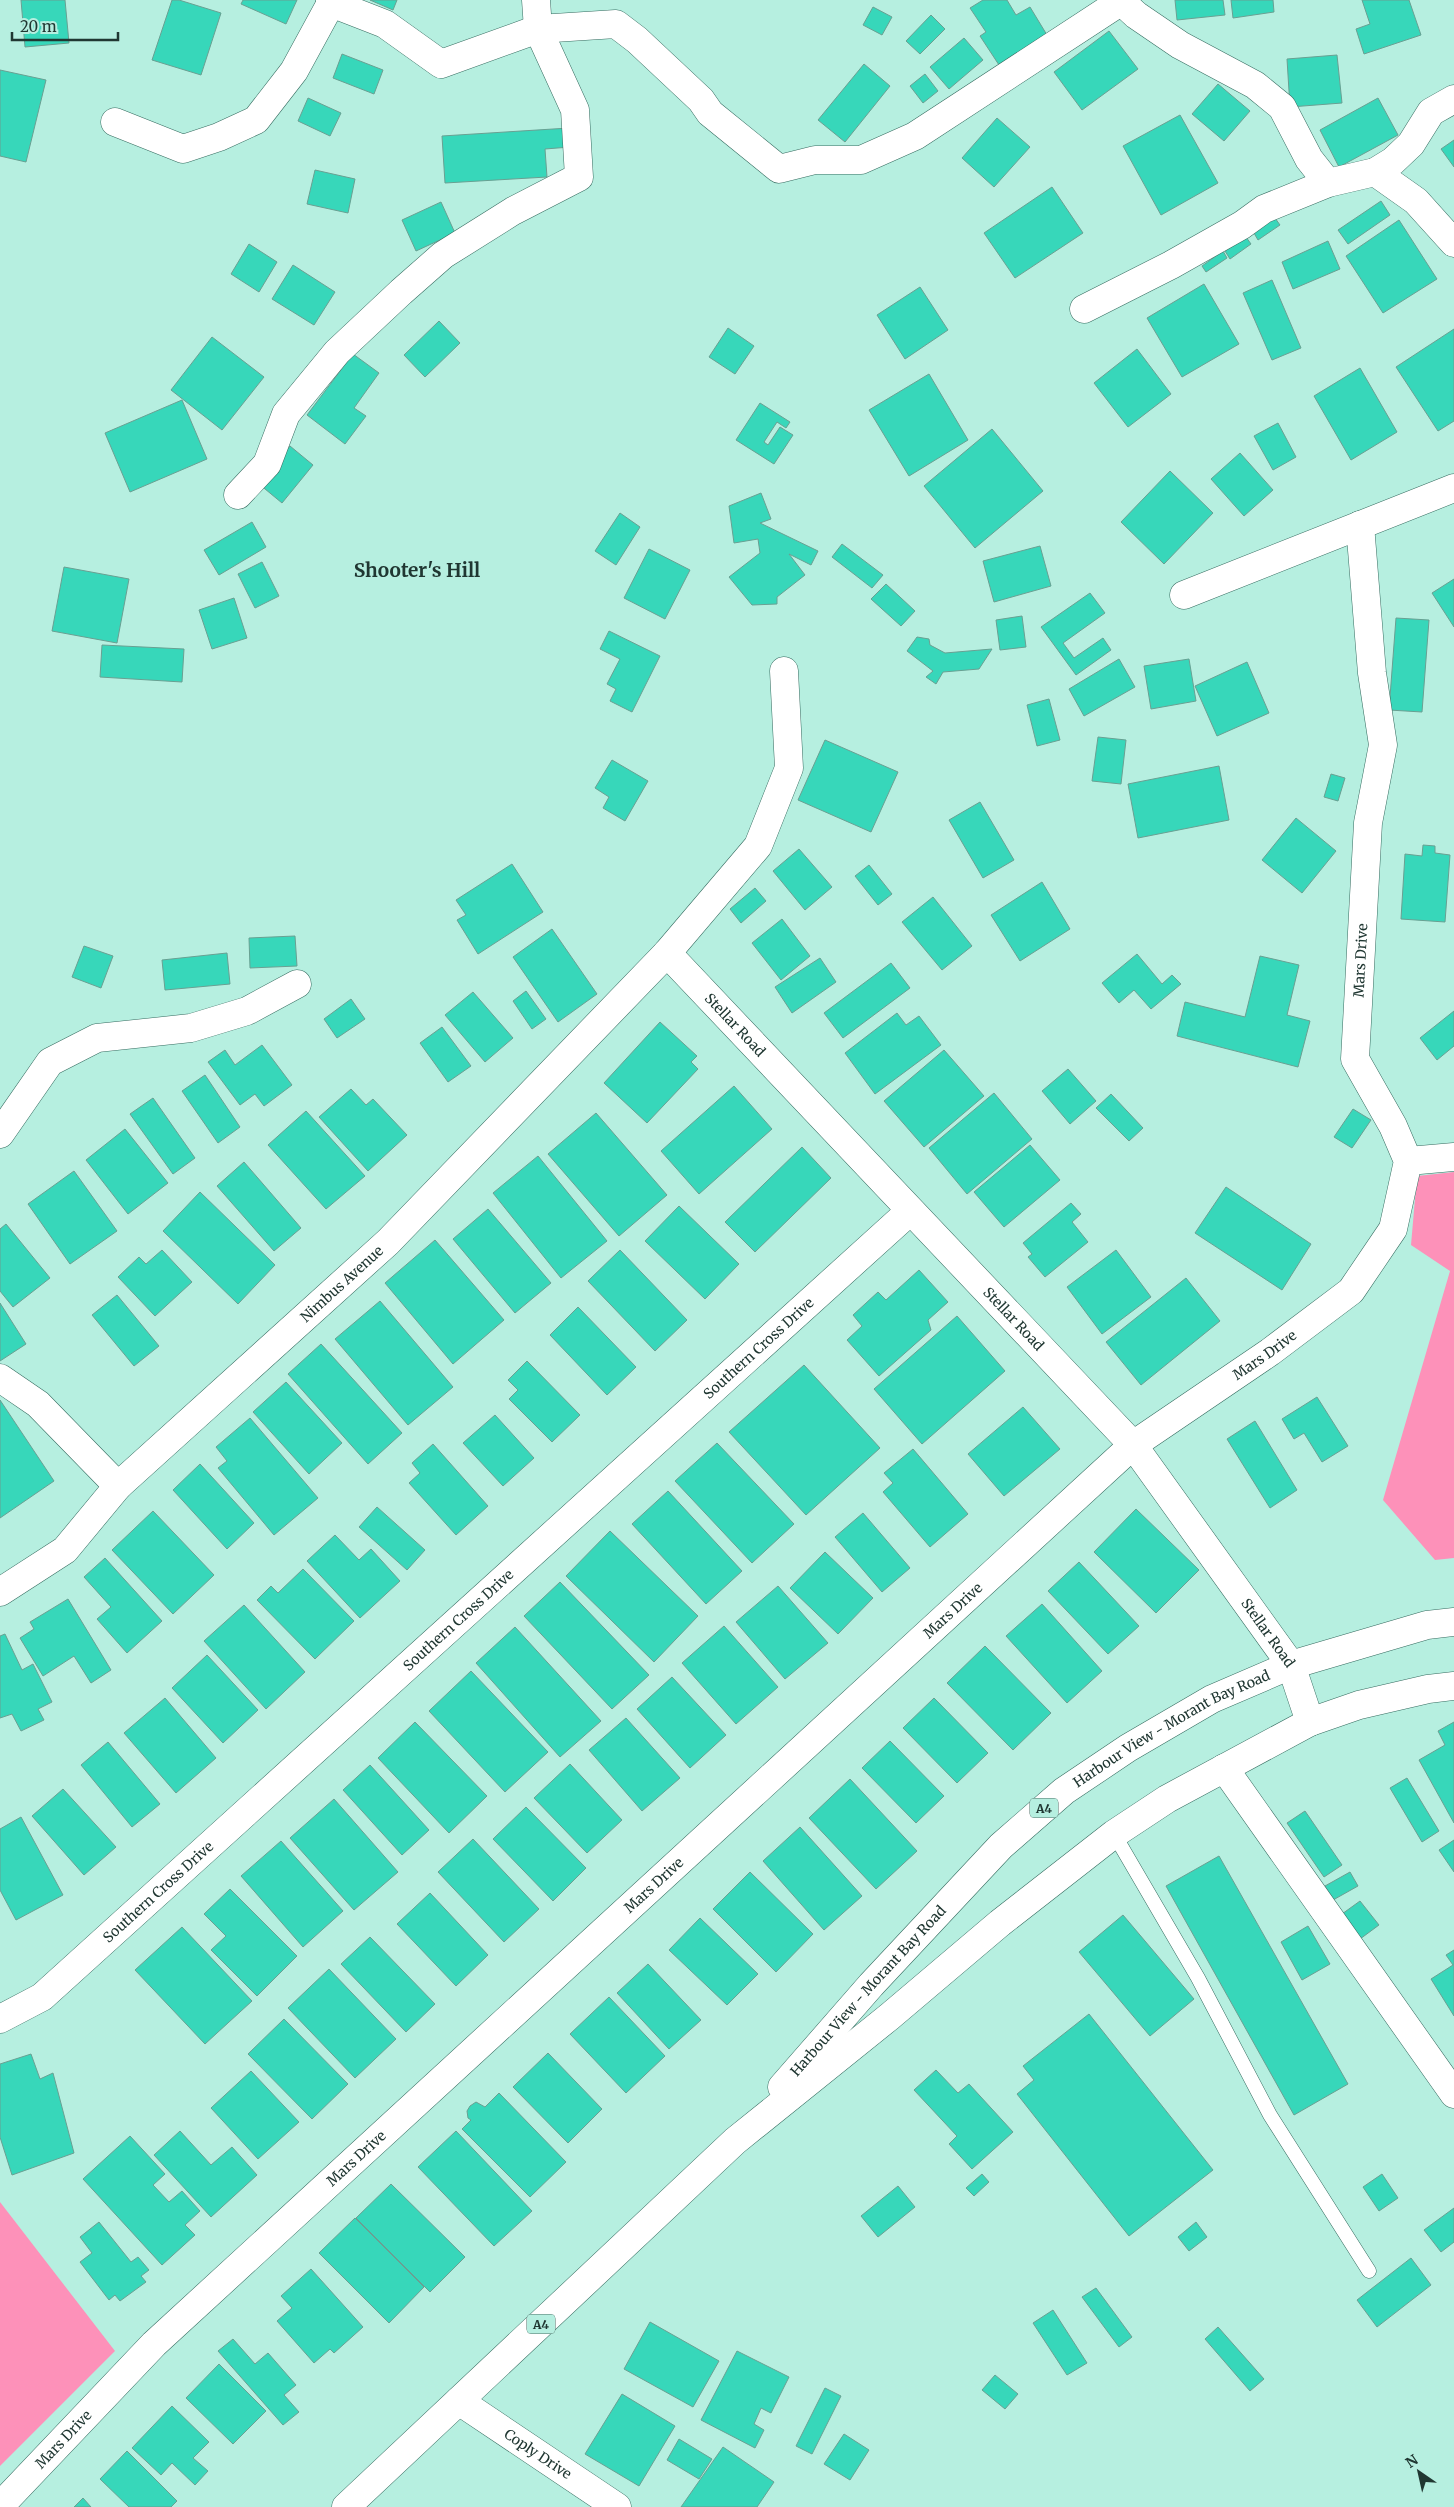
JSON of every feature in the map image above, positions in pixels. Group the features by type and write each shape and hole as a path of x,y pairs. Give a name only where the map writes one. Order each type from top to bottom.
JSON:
{"main road":[{"path":"238,495 267,464 286,414 337,352 401,292 451,250 513,210 579,177 575,110 538,29 536,0"},
{"path":"115,122 183,149 219,137 256,120 294,71 331,1 385,24 441,64 538,29 616,24 637,40 701,100 710,113 779,169 815,160 861,160 915,136 1122,1 1136,15 1180,45 1255,85 1282,107 1309,159 1328,183"},
{"path":"1084,309 1171,266 1242,225 1264,209 1328,183 1375,172 1393,161 1411,144 1431,112 1454,99"},
{"path":"1375,172 1416,201 1454,243"},
{"path":"1184,595 1454,488"},
{"name":"Mars Drive","path":"0,2506 154,2344 1133,1445 1270,1352 1352,1291 1393,1229 1408,1161 1393,1126 1355,1059 1368,822 1383,745 1372,673 1360,525"},
{"name":"Nimbus Avenue","path":"0,1592 65,1550 118,1486 388,1242 667,954 758,846 789,768 784,671"},
{"name":"Stellar Road","path":"667,954 1133,1445 1291,1665 1310,1722"},
{"path":"0,1134 50,1062 97,1038 191,1028 247,1011 297,984"},
{"path":"1408,1161 1454,1157"},
{"name":"Southern Cross Drive","path":"0,2019 42,1997 910,1212"},
{"path":"0,1378 38,1404 118,1486"},
{"name":"Harbour View - Morant Bay Road","path":"735,2141 871,1985 1001,1846 1064,1791 1128,1748 1212,1699 1291,1665 1427,1625 1454,1622"},
{"name":"Harbour View - Morant Bay Road","path":"346,2507 735,2141 889,2017 1000,1922 1114,1834 1167,1799 1310,1722 1358,1705 1428,1689 1454,1686"},
{"path":"1224,1768 1454,2094"},
{"name":"Coply Drive","path":"460,2401 617,2507"}],"lane":[{"path":"1114,1834 1198,1978 1270,2115 1369,2271"}],"shaded area":[{"path":"1454,1172 1454,1558 1435,1560 1383,1500 1450,1271 1411,1245 1417,1176"},
{"path":"0,2202 115,2351 0,2466"}],"building":[{"path":"21,0 65,0 69,43 25,47"},
{"path":"172,0 179,0 221,13 201,75 152,60"},
{"path":"243,0 297,0 286,24 241,4"},
{"path":"370,0 397,0 393,10"},
{"path":"983,0 1007,0 1016,15 1030,7 1047,35 999,65 980,36 986,32 970,8"},
{"path":"1175,0 1223,0 1225,15 1177,20"},
{"path":"1231,0 1273,0 1274,12 1233,18"},
{"path":"1362,0 1409,0 1421,35 1364,54 1356,29 1370,24"},
{"path":"873,7 892,17 882,35 863,25"},
{"path":"931,15 945,29 920,54 906,41"},
{"path":"1109,31 1138,69 1082,110 1054,72"},
{"path":"964,38 983,60 949,89 930,67"},
{"path":"342,54 383,70 374,94 333,78"},
{"path":"1337,55 1342,103 1290,107 1287,59"},
{"path":"864,64 890,86 845,142 818,120"},
{"path":"0,70 46,80 26,162 0,156"},
{"path":"925,74 938,91 923,103 910,86"},
{"path":"1218,84 1250,111 1224,141 1192,114"},
{"path":"308,98 341,113 330,136 298,121"},
{"path":"1378,98 1398,135 1339,167 1320,130"},
{"path":"1180,115 1218,183 1161,215 1123,146"},
{"path":"997,118 1030,147 994,187 962,158"},
{"path":"569,128 570,147 545,149 547,177 445,183 442,136"},
{"path":"1454,140 1454,167 1441,149"},
{"path":"315,170 355,179 348,213 307,204"},
{"path":"1052,187 1083,233 1015,278 984,233"},
{"path":"1381,201 1390,215 1348,244 1338,230"},
{"path":"441,202 455,233 416,251 402,220"},
{"path":"1275,218 1280,225 1258,240 1254,233"},
{"path":"1399,220 1437,279 1383,313 1346,256"},
{"path":"1246,237 1251,244 1230,259 1225,251"},
{"path":"1328,241 1340,269 1293,289 1282,262"},
{"path":"249,244 277,262 259,292 231,274"},
{"path":"1223,251 1227,258 1206,272 1202,266"},
{"path":"293,265 335,292 314,325 272,299"},
{"path":"1272,280 1301,348 1272,360 1243,293"},
{"path":"1204,284 1239,344 1182,377 1147,318"},
{"path":"920,287 948,330 905,359 877,315"},
{"path":"439,321 460,343 425,377 404,355"},
{"path":"728,328 754,346 735,374 709,357"},
{"path":"1454,329 1454,421 1438,431 1396,367"},
{"path":"212,337 264,377 222,430 171,390"},
{"path":"1137,349 1171,394 1128,427 1094,383"},
{"path":"353,354 379,373 354,408 366,416 345,444 307,415"},
{"path":"1360,368 1397,432 1351,460 1314,396"},
{"path":"929,374 968,440 909,476 869,410"},
{"path":"182,400 207,459 130,492 105,433"},
{"path":"760,403 790,422 786,428 777,422 764,442 768,445 780,427 793,435 774,464 736,440"},
{"path":"1278,423 1296,457 1273,470 1254,436"},
{"path":"992,429 1043,491 975,548 924,486"},
{"path":"290,446 313,465 282,503 259,484"},
{"path":"1240,453 1273,490 1244,516 1211,479"},
{"path":"1170,471 1213,513 1164,564 1121,522"},
{"path":"761,493 771,519 760,523 818,551 811,565 789,554 805,575 777,597 777,604 752,605 729,577 760,553 758,539 734,543 729,506"},
{"path":"620,513 640,527 616,565 595,551"},
{"path":"252,522 266,547 219,575 204,550"},
{"path":"842,544 883,575 872,588 832,557"},
{"path":"1040,546 1051,586 994,602 983,561"},
{"path":"649,549 690,570 665,619 624,598"},
{"path":"262,562 279,596 255,608 238,574"},
{"path":"64,567 129,579 117,643 52,631"},
{"path":"1454,579 1454,627 1432,593"},
{"path":"886,584 915,611 901,626 871,599"},
{"path":"1090,593 1105,613 1063,643 1074,658 1103,638 1111,650 1076,675 1041,627"},
{"path":"234,598 247,638 212,649 199,610"},
{"path":"1022,616 1026,647 1000,650 996,620"},
{"path":"1396,618 1429,620 1422,712 1389,710"},
{"path":"609,631 660,656 632,712 610,701 616,689 607,684 620,659 600,649"},
{"path":"917,637 929,639 930,645 945,653 992,649 979,669 943,672 936,684 926,677 933,671 907,651"},
{"path":"102,645 184,649 182,682 100,677"},
{"path":"1119,659 1135,687 1084,716 1069,689"},
{"path":"1189,659 1196,701 1151,709 1144,666"},
{"path":"1247,662 1269,713 1217,736 1195,686"},
{"path":"1049,699 1060,740 1037,746 1027,705"},
{"path":"1098,737 1126,740 1121,784 1092,781"},
{"path":"825,740 898,772 871,832 798,800"},
{"path":"612,760 648,781 625,821 603,808 609,797 595,788"},
{"path":"1219,766 1229,820 1138,838 1128,784"},
{"path":"1331,774 1345,778 1338,801 1324,797"},
{"path":"980,802 1014,860 983,878 949,820"},
{"path":"1296,818 1336,851 1302,893 1262,860"},
{"path":"1423,845 1435,846 1435,853 1450,855 1445,922 1401,919 1405,854 1422,856"},
{"path":"799,849 832,887 805,910 773,871"},
{"path":"512,864 543,912 478,954 457,920 466,915 456,900"},
{"path":"869,865 892,894 878,905 855,876"},
{"path":"1042,882 1070,929 1020,961 991,915"},
{"path":"755,888 766,901 741,923 730,909"},
{"path":"933,897 972,946 942,970 902,922"},
{"path":"782,919 810,956 781,980 752,943"},
{"path":"552,929 597,994 558,1022 513,957"},
{"path":"295,936 297,966 250,968 249,938"},
{"path":"84,946 113,956 101,988 72,977"},
{"path":"227,953 230,984 165,990 162,960"},
{"path":"1137,954 1162,984 1172,975 1181,984 1151,1009 1134,990 1119,1003 1102,983"},
{"path":"1260,956 1299,965 1287,1015 1310,1021 1298,1067 1177,1036 1185,1002 1245,1017"},
{"path":"820,958 836,982 792,1013 775,987"},
{"path":"891,963 910,988 843,1038 824,1013"},
{"path":"526,991 546,1019 532,1029 513,1001"},
{"path":"473,992 513,1038 485,1062 445,1015"},
{"path":"351,999 365,1019 337,1038 324,1019"},
{"path":"1454,1011 1454,1046 1437,1060 1420,1038"},
{"path":"897,1013 906,1025 919,1016 941,1045 875,1094 845,1053"},
{"path":"660,1022 697,1056 691,1062 698,1069 647,1123 604,1083"},
{"path":"442,1027 471,1066 448,1082 420,1043"},
{"path":"262,1045 292,1085 264,1106 255,1094 240,1105 208,1062 225,1050 235,1065"},
{"path":"944,1050 984,1096 924,1147 884,1101"},
{"path":"1068,1069 1096,1101 1070,1124 1042,1091"},
{"path":"205,1075 240,1127 218,1143 182,1091"},
{"path":"734,1086 772,1129 699,1194 661,1151"},
{"path":"351,1089 366,1105 373,1099 407,1135 368,1171 319,1117"},
{"path":"994,1093 1032,1139 967,1194 929,1148"},
{"path":"1111,1094 1143,1128 1129,1141 1096,1108"},
{"path":"153,1098 195,1158 173,1174 130,1114"},
{"path":"1353,1109 1371,1120 1352,1148 1334,1137"},
{"path":"306,1111 365,1176 326,1209 268,1145"},
{"path":"596,1113 667,1195 619,1236 548,1154"},
{"path":"125,1129 168,1183 128,1214 86,1160"},
{"path":"1030,1145 1060,1180 1004,1227 974,1192"},
{"path":"802,1147 831,1178 755,1252 725,1222"},
{"path":"538,1156 607,1241 561,1278 493,1193"},
{"path":"244,1162 301,1228 274,1251 217,1186"},
{"path":"74,1171 117,1231 70,1264 28,1204"},
{"path":"1226,1187 1311,1244 1282,1290 1195,1233"},
{"path":"200,1192 275,1265 238,1304 163,1231"},
{"path":"1071,1203 1081,1214 1072,1222 1088,1242 1045,1277 1028,1257 1032,1254 1023,1243"},
{"path":"679,1206 739,1264 705,1299 645,1241"},
{"path":"488,1209 551,1283 515,1313 453,1239"},
{"path":"6,1224 50,1278 13,1307 0,1291 0,1229"},
{"path":"435,1240 504,1320 453,1364 385,1283"},
{"path":"162,1250 192,1282 155,1316 118,1277 139,1257 146,1264"},
{"path":"620,1250 687,1320 655,1351 588,1281"},
{"path":"1116,1250 1151,1297 1102,1334 1067,1287"},
{"path":"919,1270 948,1302 928,1320 931,1330 879,1376 847,1340 862,1326 853,1315 878,1292 886,1300"},
{"path":"1186,1278 1220,1321 1141,1385 1106,1342"},
{"path":"117,1295 159,1346 134,1366 92,1315"},
{"path":"380,1301 453,1387 408,1425 335,1339"},
{"path":"0,1303 26,1344 0,1361"},
{"path":"578,1307 636,1367 607,1395 550,1335"},
{"path":"957,1316 1005,1371 922,1444 874,1389"},
{"path":"321,1344 402,1433 368,1464 288,1374"},
{"path":"527,1361 580,1415 552,1442 509,1399 518,1390 508,1380"},
{"path":"804,1365 880,1448 806,1515 729,1432"},
{"path":"286,1382 342,1443 309,1474 253,1412"},
{"path":"1317,1397 1348,1446 1322,1462 1304,1433 1294,1439 1282,1419"},
{"path":"0,1400 54,1481 0,1518"},
{"path":"1023,1407 1060,1449 1004,1496 968,1454"},
{"path":"495,1415 534,1458 503,1486 463,1443"},
{"path":"250,1418 318,1498 274,1535 218,1468 227,1461 216,1447"},
{"path":"1255,1421 1297,1490 1270,1508 1227,1439"},
{"path":"717,1443 794,1524 752,1563 675,1481"},
{"path":"433,1444 488,1506 456,1535 409,1483 420,1473 412,1463"},
{"path":"913,1449 968,1514 930,1547 883,1492 893,1483 884,1473"},
{"path":"200,1464 254,1523 227,1549 173,1490"},
{"path":"668,1491 742,1571 706,1604 632,1524"},
{"path":"377,1507 425,1550 407,1570 359,1527"},
{"path":"1136,1509 1199,1570 1156,1613 1094,1552"},
{"path":"153,1511 214,1575 173,1614 112,1550"},
{"path":"863,1513 910,1568 882,1592 835,1537"},
{"path":"610,1531 698,1616 654,1662 566,1576"},
{"path":"335,1535 359,1560 371,1549 400,1581 360,1618 307,1561"},
{"path":"825,1552 873,1598 838,1634 790,1588"},
{"path":"105,1558 162,1621 127,1653 97,1619 111,1607 84,1577"},
{"path":"1079,1562 1139,1626 1108,1654 1048,1591"},
{"path":"303,1569 354,1621 315,1659 257,1600 271,1586 278,1593"},
{"path":"560,1582 649,1675 612,1709 524,1616"},
{"path":"778,1586 828,1643 785,1679 736,1622"},
{"path":"68,1599 111,1670 91,1683 74,1656 43,1676 20,1638 34,1629 30,1622"},
{"path":"1042,1604 1102,1671 1067,1703 1006,1636"},
{"path":"244,1605 305,1672 266,1709 204,1641"},
{"path":"724,1626 778,1687 736,1724 682,1663"},
{"path":"515,1627 601,1721 560,1757 476,1663"},
{"path":"5,1634 22,1670 33,1664 52,1702 38,1709 44,1720 21,1731 12,1714 0,1718 0,1636"},
{"path":"985,1646 1051,1713 1013,1750 947,1683"},
{"path":"207,1655 258,1710 223,1743 172,1688"},
{"path":"471,1671 548,1752 505,1792 429,1711"},
{"path":"672,1677 726,1735 690,1768 637,1709"},
{"path":"165,1698 216,1758 176,1793 124,1733"},
{"path":"934,1698 988,1753 957,1783 903,1728"},
{"path":"626,1718 680,1778 642,1811 589,1750"},
{"path":"415,1722 487,1796 449,1833 378,1758"},
{"path":"1454,1722 1454,1823 1419,1760 1445,1745 1438,1731"},
{"path":"890,1741 944,1796 916,1823 862,1768"},
{"path":"108,1742 160,1804 132,1827 81,1765"},
{"path":"570,1764 622,1820 587,1853 534,1798"},
{"path":"370,1765 429,1830 402,1855 343,1790"},
{"path":"1407,1778 1439,1831 1422,1842 1390,1788"},
{"path":"850,1779 917,1851 876,1889 809,1818"},
{"path":"63,1789 116,1847 84,1875 32,1816"},
{"path":"334,1799 398,1872 354,1910 290,1838"},
{"path":"526,1807 586,1868 553,1901 493,1839"},
{"path":"1305,1811 1342,1865 1324,1877 1287,1823"},
{"path":"21,1817 63,1895 16,1920 0,1890 0,1829"},
{"path":"800,1827 862,1896 824,1930 763,1861"},
{"path":"473,1839 539,1909 504,1942 438,1872"},
{"path":"1454,1840 1454,1872 1439,1850"},
{"path":"281,1841 343,1911 303,1947 241,1876"},
{"path":"1219,1856 1348,2084 1294,2115 1166,1886"},
{"path":"750,1872 813,1934 776,1972 713,1909"},
{"path":"1350,1872 1358,1886 1333,1900 1325,1886"},
{"path":"230,1889 297,1956 257,1996 211,1950 226,1936 204,1914"},
{"path":"430,1893 488,1955 456,1986 397,1924"},
{"path":"1360,1901 1379,1925 1360,1939 1342,1914"},
{"path":"1123,1915 1194,1999 1150,2036 1079,1952"},
{"path":"700,1918 758,1974 727,2005 669,1950"},
{"path":"1308,1926 1330,1964 1302,1980 1281,1942"},
{"path":"182,1927 252,2001 205,2044 135,1970"},
{"path":"370,1937 435,2004 406,2032 341,1964"},
{"path":"1454,1950 1454,2016 1431,1979 1453,1965 1446,1955"},
{"path":"648,1964 701,2020 669,2049 617,1993"},
{"path":"329,1969 396,2039 355,2078 288,2008"},
{"path":"609,1997 665,2056 626,2093 570,2034"},
{"path":"1089,2014 1213,2170 1129,2236 1017,2094 1034,2080 1023,2066"},
{"path":"284,2019 348,2084 312,2119 248,2054"},
{"path":"548,2053 602,2109 568,2143 513,2087"},
{"path":"31,2054 40,2079 53,2073 74,2153 12,2175 0,2137 0,2064"},
{"path":"936,2070 958,2093 969,2084 1013,2132 972,2169 949,2144 957,2136 914,2090"},
{"path":"251,2071 299,2122 258,2159 211,2108"},
{"path":"499,2093 566,2162 530,2197 462,2129 471,2120 468,2118 467,2111 470,2106 476,2102 485,2107"},
{"path":"180,2131 211,2165 232,2147 257,2175 211,2217 154,2155"},
{"path":"456,2131 532,2211 494,2246 418,2167"},
{"path":"130,2136 165,2174 153,2185 169,2202 182,2191 200,2211 185,2225 195,2235 162,2265 83,2179"},
{"path":"982,2174 989,2182 974,2196 966,2188"},
{"path":"1382,2174 1398,2198 1379,2211 1363,2187"},
{"path":"391,2184 465,2257 430,2292 356,2218"},
{"path":"898,2186 915,2207 878,2237 861,2216"},
{"path":"1454,2208 1454,2242 1441,2252 1424,2230"},
{"path":"355,2218 424,2287 389,2323 319,2253"},
{"path":"99,2222 131,2262 138,2257 149,2270 141,2276 146,2282 120,2301 115,2295 109,2300 80,2262 92,2253 80,2237"},
{"path":"1196,2222 1207,2237 1189,2251 1178,2237"},
{"path":"1411,2258 1431,2285 1377,2327 1357,2300"},
{"path":"311,2269 363,2327 334,2353 330,2349 314,2363 277,2321 292,2308 281,2296"},
{"path":"1096,2288 1132,2337 1119,2347 1082,2297"},
{"path":"1053,2310 1087,2363 1067,2375 1033,2323"},
{"path":"650,2322 719,2361 693,2407 624,2369"},
{"path":"1218,2327 1264,2379 1250,2391 1205,2339"},
{"path":"233,2339 255,2364 268,2353 296,2385 284,2395 299,2412 283,2425 218,2351"},
{"path":"737,2351 789,2377 771,2413 761,2408 754,2424 764,2430 755,2448 701,2420"},
{"path":"219,2364 266,2411 233,2444 186,2398"},
{"path":"995,2375 1018,2394 1005,2409 982,2390"},
{"path":"825,2388 841,2396 812,2454 796,2446"},
{"path":"622,2394 675,2426 639,2486 585,2454"},
{"path":"172,2406 209,2442 193,2458 208,2471 195,2485 172,2463 161,2475 132,2448"},
{"path":"844,2434 869,2450 850,2480 824,2464"},
{"path":"679,2439 712,2459 699,2479 667,2460"},
{"path":"723,2447 774,2482 757,2507 681,2507"},
{"path":"127,2451 177,2501 171,2507 129,2507 100,2479"},
{"path":"83,2498 91,2507 74,2507"}],"district":[{"name":"Shooter's Hill","path":"417,570"}]}
